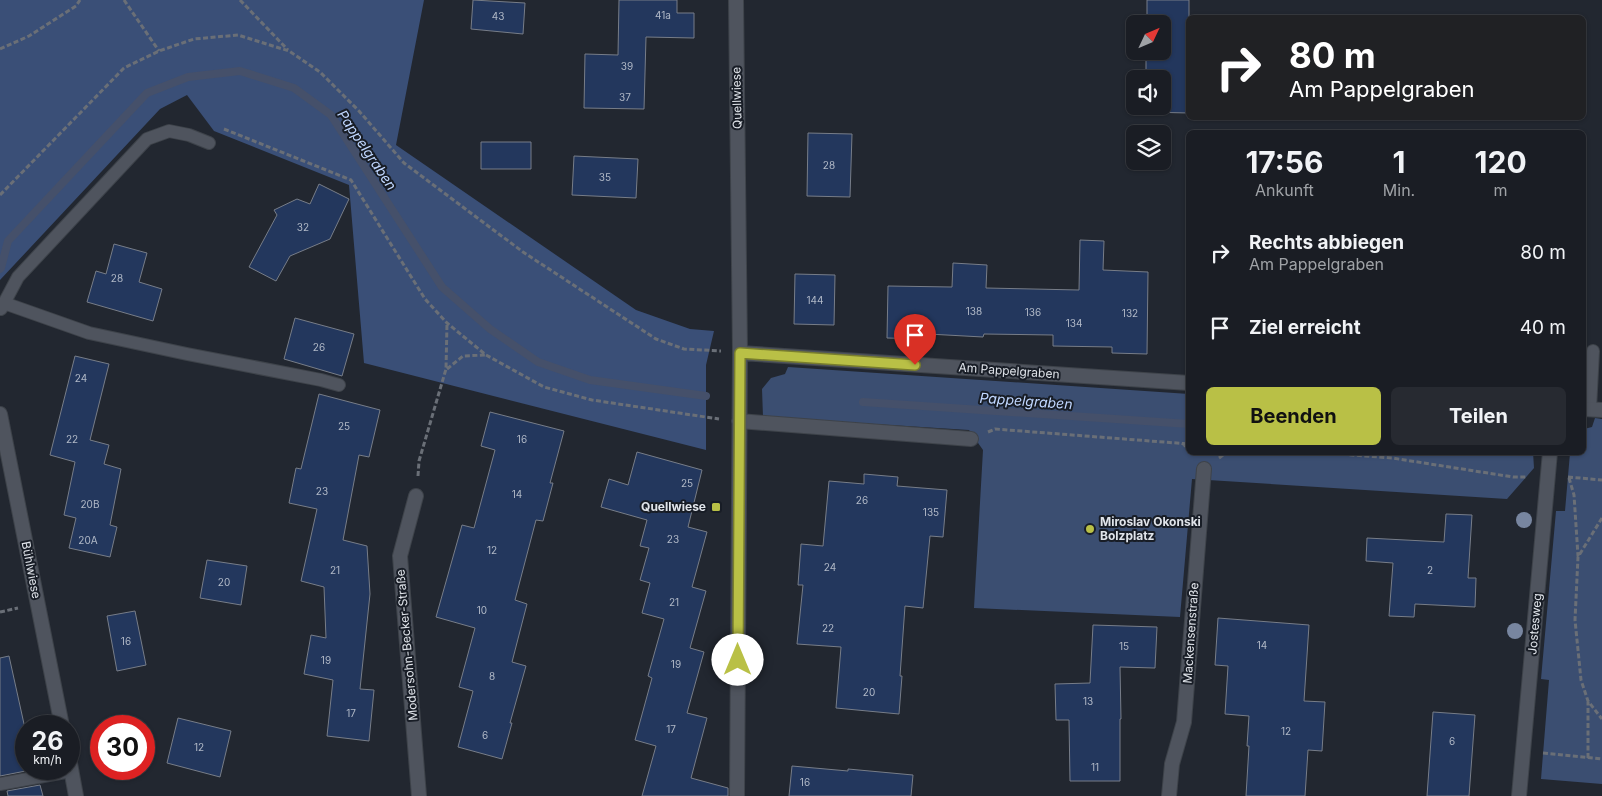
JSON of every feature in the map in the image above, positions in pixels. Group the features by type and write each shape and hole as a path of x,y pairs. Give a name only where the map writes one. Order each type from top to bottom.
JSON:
{"street":[{"name":"Quellwiese","path":"736,0 740,353 737,796"},
{"name":"Am Pappelgraben","path":"740,353 1186,384"},
{"name":"Bühlwiese","path":"0,414 60,715"},
{"path":"739,422 971,439"},
{"name":"Jostesweg","path":"1519,796 1550,455"},
{"name":"Mackensenstraße","path":"1169,796 1172,764 1184,722 1204,469"},
{"name":"Modersohn-Becker-Straße","path":"416,496 400,556 419,796"},
{"path":"73,780 76,796"}],"lane":[{"path":"209,143 190,135 169,131 147,139 18,278 2,307 89,333 339,385"},
{"path":"1592,409 1593,351"},
{"path":"0,784 15,780"}],"path":[{"path":"0,49 29,36 76,6 80,0"},
{"path":"124,0 159,51"},
{"path":"240,0 289,51 320,72 404,163 523,252 656,339 684,348 740,353"},
{"path":"0,195 124,68 159,51 194,40 238,34 289,51"},
{"path":"220,128 351,180 425,299 446,323 486,355 544,387 592,400 739,422"},
{"path":"416,496 418,461 446,369 446,323"},
{"path":"446,369 463,356 486,355"},
{"path":"971,439 995,429 1186,444"},
{"path":"1181,443 1186,447"},
{"path":"1352,455 1392,458 1513,477 1549,476 1602,480"},
{"path":"1569,478 1574,495 1578,557 1575,620 1581,680 1588,702 1588,758"},
{"path":"1578,557 1602,518"},
{"path":"1588,702 1602,719"},
{"path":"1523,751 1602,759"}],"shaded area":[{"path":"0,0 424,0 396,145 636,310 690,329 714,331 706,365 706,450 364,363 349,185 214,131 187,95 160,109 0,280"},
{"path":"788,367 1186,394 1186,455 1533,455 1534,468 1507,499 1192,479 1180,617 974,608 983,450 969,430 763,417 762,389 771,378 785,374"},
{"path":"1595,418 1602,419 1602,784 1541,779 1549,680 1541,679 1556,511 1565,511 1570,455 1586,455 1586,428 1592,427"}],"building":[{"path":"473,0 525,3 523,34 471,29"},
{"path":"619,0 677,0 677,13 694,13 694,38 646,37 644,109 584,108 585,54 618,55"},
{"path":"1147,0 1189,0 1189,15 1186,15 1186,113 1171,113 1171,70 1146,70 1146,60 1171,60 1171,15 1147,15"},
{"path":"808,133 852,134 850,197 807,196"},
{"path":"481,142 531,142 531,169 481,169"},
{"path":"574,156 638,159 636,198 572,195"},
{"path":"319,184 349,199 330,239 290,256 276,281 249,267 277,215 274,210 297,199 310,204"},
{"path":"1080,240 1104,241 1103,270 1148,272 1147,354 1112,353 1112,347 1053,346 1053,335 984,334 983,337 928,334 928,339 887,338 888,286 952,287 953,263 987,265 986,288 1079,290"},
{"path":"114,244 147,253 139,282 162,289 153,321 87,302 96,271 106,274"},
{"path":"795,274 835,275 834,325 794,324"},
{"path":"295,318 354,334 342,376 284,359"},
{"path":"75,356 109,364 90,440 109,445 104,464 121,469 110,525 117,527 110,557 69,548 76,518 64,515 75,462 50,455"},
{"path":"319,394 380,410 369,457 359,455 343,540 367,546 370,594 360,689 374,690 369,741 327,736 333,680 304,674 311,635 326,638 324,587 301,581 317,509 289,503 296,468 301,469"},
{"path":"490,412 564,431 550,483 553,483 543,521 536,520 515,600 527,604 512,662 526,666 502,759 458,747 473,691 459,687 475,628 436,617 462,525 474,528 495,450 481,446"},
{"path":"637,452 702,470 688,527 707,532 692,587 706,591 690,648 704,652 687,713 707,718 691,778 728,788 728,796 642,796 656,746 635,740 652,678 648,676 664,619 642,613 650,583 640,580 649,548 640,546 647,520 601,507 609,479 628,485"},
{"path":"864,474 898,477 897,486 947,490 943,537 930,536 923,608 905,606 899,714 836,708 841,647 797,644 803,585 798,585 801,544 823,546 829,481 864,484"},
{"path":"1446,514 1472,515 1468,578 1476,578 1475,607 1415,604 1414,617 1389,616 1393,563 1366,561 1367,538 1444,542"},
{"path":"207,560 247,566 241,605 200,598"},
{"path":"135,611 146,665 117,671 107,616"},
{"path":"1218,618 1309,625 1304,701 1325,702 1322,751 1308,750 1305,796 1246,796 1249,716 1225,714 1228,666 1215,665"},
{"path":"1093,625 1157,627 1155,668 1120,667 1120,781 1070,781 1069,720 1056,720 1055,684 1090,683"},
{"path":"9,656 22,715 15,715 15,773 0,776 0,658"},
{"path":"1433,712 1475,715 1469,796 1427,796"},
{"path":"178,718 231,731 220,777 167,763"},
{"path":"792,766 913,775 911,796 789,796"},
{"path":"40,785 43,796 8,796 7,791"}],"waterway":[{"name":"Pappelgraben","path":"0,269 8,241 147,93 188,77 240,71 294,88 331,115 442,287 490,329 538,362 590,380 706,396"},
{"name":"Pappelgraben","path":"863,402 1186,424"}],"place":[{"name":"Quellwiese","path":"716,507"},
{"name":"Miroslav Okonski Bolzplatz","path":"1090,529"}],"route":[{"path":"738,660 740,353 915,365"}]}
